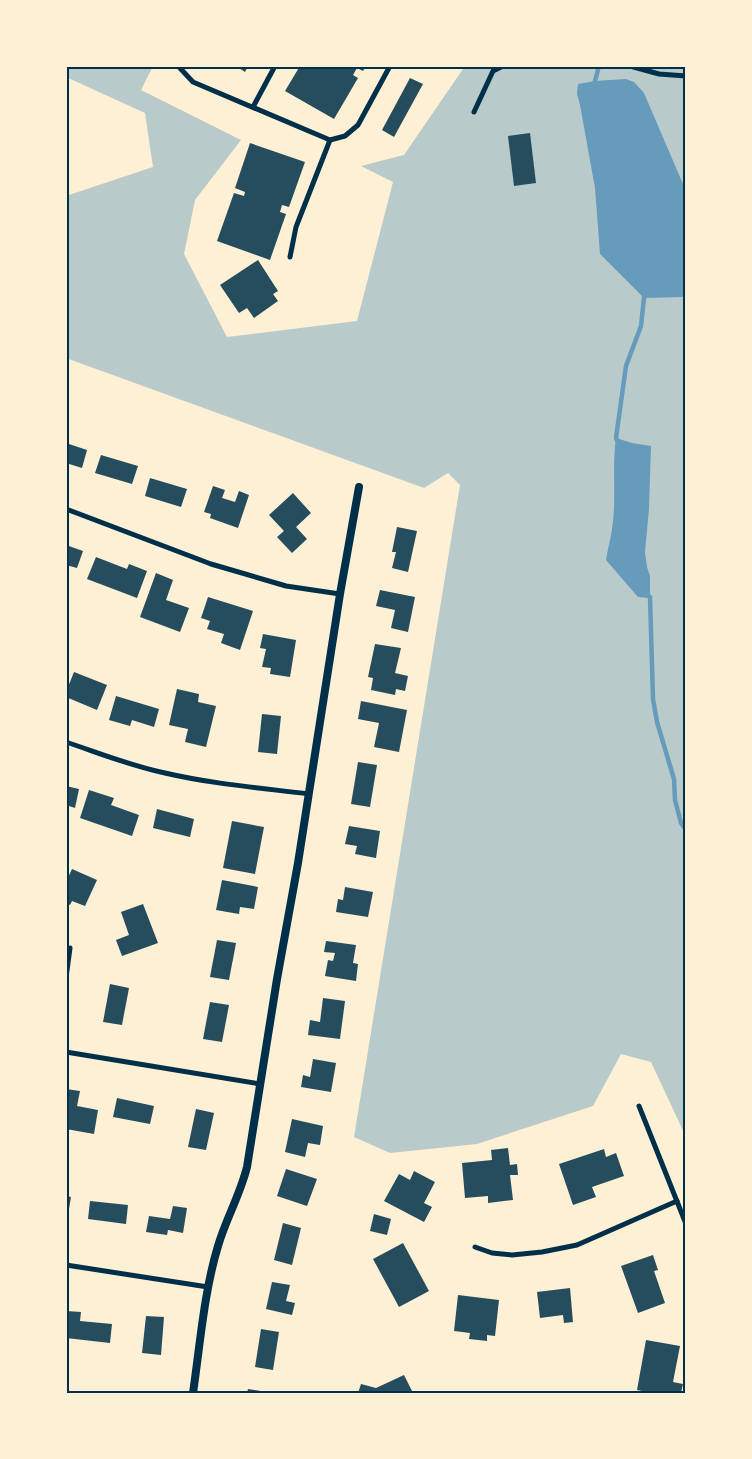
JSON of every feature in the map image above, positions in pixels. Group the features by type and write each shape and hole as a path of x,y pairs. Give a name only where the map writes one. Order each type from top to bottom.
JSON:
{"street":[{"path":"178,66 193,82 330,140 345,136 358,125 390,66"},
{"path":"253,108 275,66"},
{"path":"474,112 493,71 503,66"},
{"path":"630,66 659,74 686,76"},
{"path":"290,257 296,227 330,140"},
{"path":"193,1393 208,1287 218,1245 244,1181 247,1167 359,487"},
{"path":"66,509 211,564 286,586 340,594"},
{"path":"66,742 121,762 163,773 215,782 309,794"},
{"path":"66,978 70,948"},
{"path":"66,1052 260,1084"},
{"path":"639,1106 686,1224"},
{"path":"475,1246 492,1253 512,1255 542,1252 577,1244 677,1201"},
{"path":"66,1265 208,1287"}],"shaded area":[{"path":"66,66 153,66 141,90 241,140 195,200 184,254 227,337 357,321 393,182 361,166 404,155 465,66 686,66 686,1137 651,1062 621,1054 593,1106 477,1144 390,1153 354,1137 460,485 448,473 424,488 66,358 66,196 153,167 145,113 66,77"}],"water":[{"path":"626,79 634,82 644,93 686,191 686,297 644,298 600,254 595,188 577,94 578,84"},
{"path":"616,438 651,446 649,509 645,552 650,576 650,597 648,598 638,597 606,560 613,521"}],"building":[{"path":"236,66 248,66 245,72"},
{"path":"300,66 366,66 363,71 357,68 353,75 358,78 334,119 285,91"},
{"path":"410,78 423,84 394,137 382,130"},
{"path":"530,133 536,183 514,186 508,136"},
{"path":"250,143 305,162 289,207 282,205 280,212 286,214 270,260 217,241 234,193 244,196 245,192 235,188"},
{"path":"258,260 278,291 273,294 278,301 254,318 247,308 239,313 220,285"},
{"path":"66,443 87,450 82,468 66,463"},
{"path":"101,455 138,466 132,484 95,473"},
{"path":"150,478 187,489 181,507 145,496"},
{"path":"213,486 225,490 222,498 235,502 239,491 249,495 238,528 210,518 211,514 204,512"},
{"path":"293,493 311,513 296,527 307,539 292,553 277,537 284,531 269,515"},
{"path":"397,527 417,531 408,572 392,568 396,552 392,552"},
{"path":"66,545 83,551 77,568 66,565"},
{"path":"96,557 127,569 129,564 147,571 137,598 87,579"},
{"path":"156,573 173,580 166,600 189,608 180,632 140,617"},
{"path":"380,590 415,597 408,632 391,628 395,610 376,606"},
{"path":"208,597 253,611 240,650 221,643 224,634 207,629 210,621 201,618"},
{"path":"263,634 296,640 290,677 270,674 271,668 262,667 266,649 260,648"},
{"path":"375,644 401,648 395,673 408,676 405,691 396,689 395,695 371,690 373,678 368,677"},
{"path":"74,672 107,685 97,710 66,697 66,692"},
{"path":"177,689 199,694 198,702 216,706 206,747 185,742 188,729 169,725"},
{"path":"116,696 159,709 154,727 132,720 130,726 109,720"},
{"path":"361,701 407,710 399,752 374,747 379,723 358,719"},
{"path":"262,714 281,716 277,754 258,752"},
{"path":"358,762 377,765 370,807 351,804"},
{"path":"66,786 79,789 75,808 66,805"},
{"path":"89,790 114,798 111,805 139,815 132,836 80,818"},
{"path":"157,809 194,819 190,837 153,828"},
{"path":"232,821 264,827 255,874 223,868"},
{"path":"349,826 380,831 376,858 355,854 357,846 345,844"},
{"path":"72,869 97,880 85,906 72,901 70,905 66,903 66,882"},
{"path":"222,880 258,887 254,909 240,907 239,914 216,910"},
{"path":"345,887 373,892 368,917 336,912 338,899 343,900"},
{"path":"143,904 158,943 122,956 116,940 129,935 121,912"},
{"path":"217,940 236,943 229,980 210,977"},
{"path":"326,941 356,945 353,963 358,964 356,981 325,976 328,960 333,961 335,953 324,952"},
{"path":"110,984 129,988 122,1025 103,1022"},
{"path":"323,998 345,1001 340,1039 308,1035 310,1020 320,1022"},
{"path":"210,1002 229,1005 222,1042 203,1039"},
{"path":"313,1059 336,1063 331,1092 301,1087 303,1075 310,1077"},
{"path":"66,1089 80,1091 77,1106 98,1110 94,1134 66,1129"},
{"path":"117,1098 154,1106 150,1124 113,1117"},
{"path":"196,1109 214,1113 206,1150 188,1147"},
{"path":"292,1119 323,1126 320,1145 308,1143 305,1157 285,1152"},
{"path":"508,1148 510,1165 517,1164 518,1175 510,1175 513,1200 488,1203 488,1196 465,1198 462,1163 492,1160 491,1150"},
{"path":"604,1149 606,1157 616,1153 624,1176 592,1187 596,1197 573,1205 559,1164"},
{"path":"286,1169 317,1179 307,1206 277,1196"},
{"path":"414,1171 435,1182 424,1203 432,1207 424,1222 384,1201 399,1174 410,1180"},
{"path":"66,1196 71,1197 68,1215 66,1215"},
{"path":"90,1201 128,1205 126,1224 88,1219"},
{"path":"173,1206 187,1208 183,1233 168,1230 167,1235 146,1232 149,1216 170,1219"},
{"path":"374,1214 391,1219 387,1235 370,1231"},
{"path":"283,1223 301,1228 292,1265 274,1260"},
{"path":"403,1243 429,1291 399,1307 373,1259"},
{"path":"653,1255 658,1270 654,1271 665,1303 638,1313 621,1266"},
{"path":"272,1282 290,1285 286,1301 295,1303 292,1315 266,1309"},
{"path":"570,1288 573,1322 564,1323 563,1315 540,1318 537,1292"},
{"path":"458,1295 499,1300 495,1336 487,1335 487,1341 469,1339 470,1333 454,1331"},
{"path":"66,1311 81,1312 80,1321 112,1324 110,1343 66,1338"},
{"path":"146,1316 164,1317 161,1355 142,1353"},
{"path":"261,1329 279,1332 273,1370 255,1367"},
{"path":"646,1340 680,1346 673,1382 683,1384 681,1393 652,1393 637,1390"},
{"path":"404,1375 413,1393 358,1393 361,1384 376,1388"},
{"path":"248,1389 268,1392 268,1393 247,1393"}],"waterway":[{"path":"596,84 599,66"},
{"path":"618,442 616,438 626,366 641,326 644,294"},
{"path":"646,593 650,597 653,699 657,722 674,779 675,800 681,823 686,830"}]}
